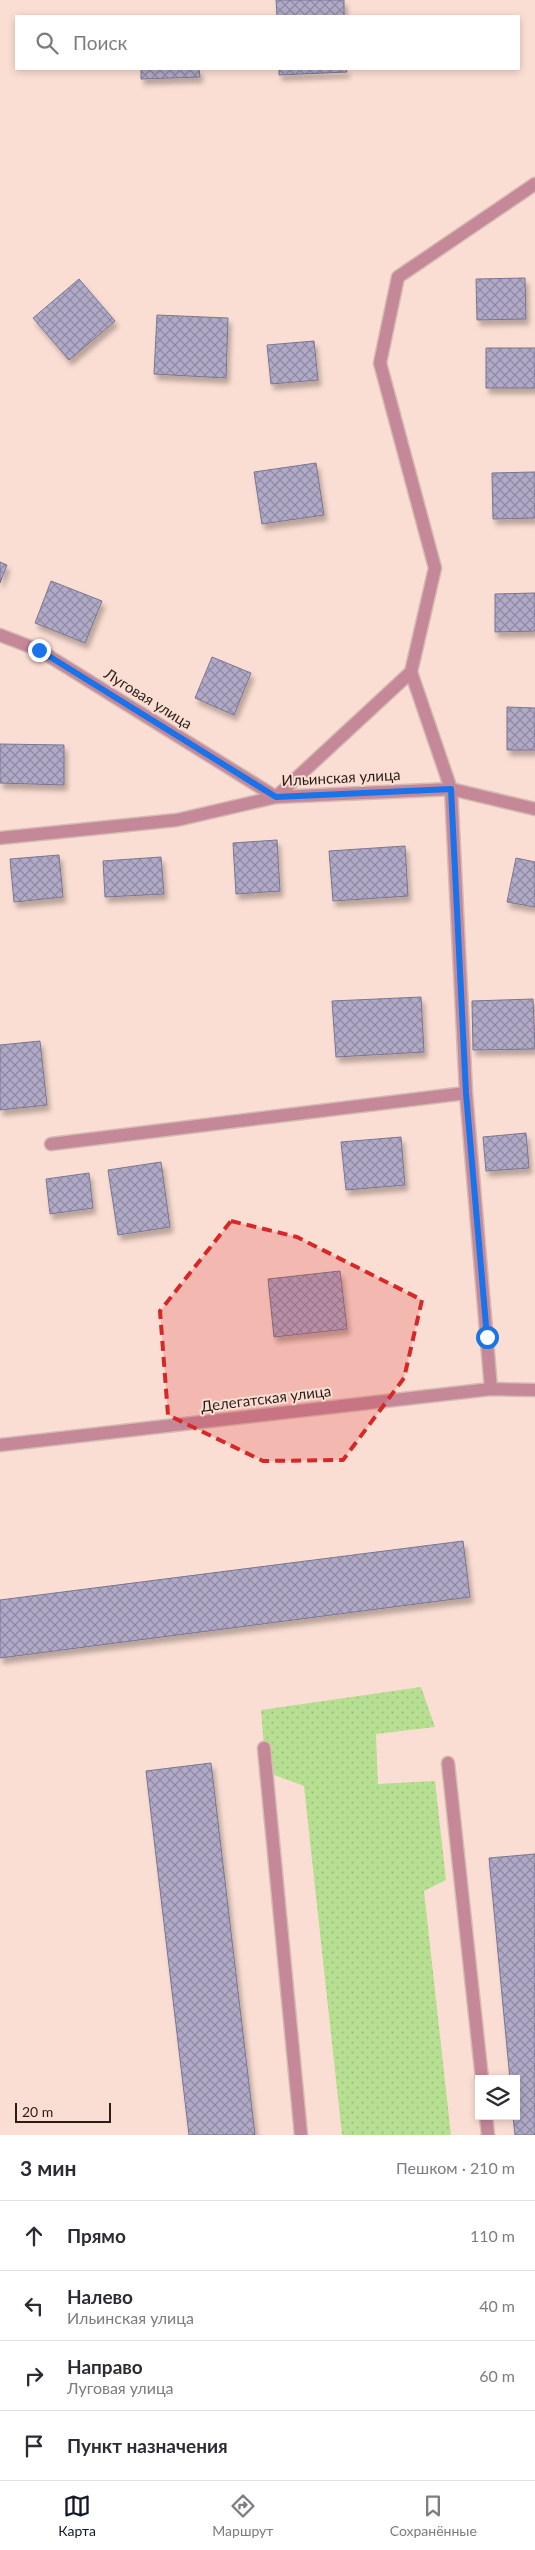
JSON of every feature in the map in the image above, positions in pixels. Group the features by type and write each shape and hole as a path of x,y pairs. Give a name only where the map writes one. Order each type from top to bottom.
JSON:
{"street":[{"path":"491,1389 466,1093 451,789 412,672 435,568 380,363 398,277 535,184"},
{"name":"Луговая улица","path":"0,635 39,650 276,797"},
{"path":"276,797 412,672"},
{"name":"Ильинская улица","path":"0,838 177,820 276,797 451,789 535,808"},
{"path":"51,1144 466,1093"},
{"name":"Делегатская улица","path":"0,1445 491,1389 535,1390"},
{"path":"264,1748 302,2135"},
{"path":"448,1763 482,2075"},
{"path":"486,2120 488,2135"}],"highlighted area":[{"path":"231,1221 297,1237 422,1300 404,1378 343,1460 263,1461 168,1415 160,1311"}],"green space":[{"path":"421,1687 435,1727 376,1734 378,1784 435,1781 446,1880 424,1891 451,2135 342,2135 304,1786 266,1772 261,1710"}],"building":[{"path":"276,0 344,0 344,15 277,15"},
{"path":"141,70 199,70 200,77 141,79"},
{"path":"279,70 346,70 347,72 279,75"},
{"path":"525,278 526,319 477,320 476,279"},
{"path":"79,279 115,321 69,360 33,318"},
{"path":"157,315 228,318 226,378 154,374"},
{"path":"314,341 318,380 271,384 267,345"},
{"path":"486,348 535,348 535,388 486,388"},
{"path":"316,463 324,515 262,524 254,472"},
{"path":"535,472 535,518 493,519 492,473"},
{"path":"0,562 7,565 0,583"},
{"path":"51,581 102,601 85,643 35,623"},
{"path":"535,593 535,631 495,632 495,594"},
{"path":"212,657 251,673 234,715 195,698"},
{"path":"507,707 535,708 535,750 507,750"},
{"path":"0,744 64,745 64,785 0,783"},
{"path":"277,840 280,891 236,894 233,843"},
{"path":"405,846 408,896 333,901 329,851"},
{"path":"59,855 63,897 14,902 10,859"},
{"path":"161,857 164,894 105,897 103,861"},
{"path":"516,858 535,862 535,907 507,902"},
{"path":"421,997 424,1052 336,1057 332,1001"},
{"path":"533,999 535,1049 473,1050 472,1001"},
{"path":"40,1041 47,1105 0,1110 0,1045"},
{"path":"526,1133 529,1168 486,1171 483,1137"},
{"path":"401,1137 405,1185 346,1190 341,1142"},
{"path":"161,1162 170,1227 118,1235 108,1170"},
{"path":"89,1173 93,1208 50,1214 46,1179"},
{"path":"340,1271 347,1329 274,1337 268,1279"},
{"path":"463,1541 470,1597 0,1658 0,1600"},
{"path":"211,1763 255,2135 189,2135 146,1771"},
{"path":"535,1854 535,2135 515,2135 513,2120 520,2120 520,2075 510,2075 489,1858"}],"route":[{"path":"39,650 276,797 451,789 466,1093 487,1337"}]}
